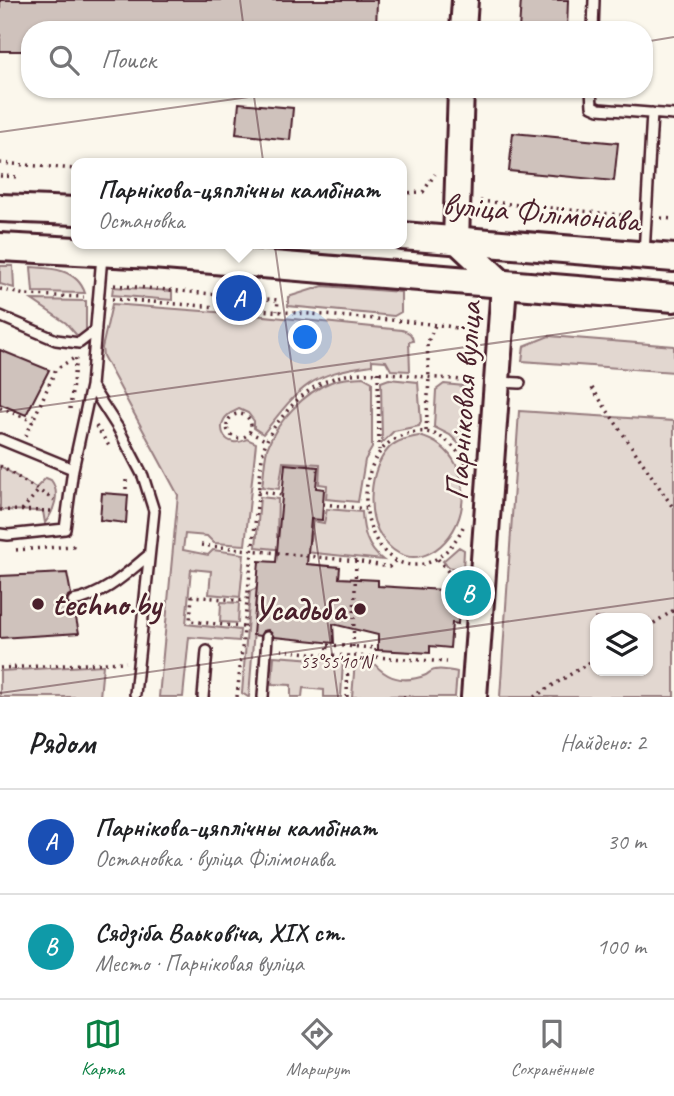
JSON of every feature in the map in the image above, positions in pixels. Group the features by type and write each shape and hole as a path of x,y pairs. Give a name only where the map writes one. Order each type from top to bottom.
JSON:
{"main road":[{"path":"0,208 71,211"},
{"name":"вуліца Філімонава","path":"407,236 674,258"},
{"path":"0,247 102,251 674,298"}],"street":[{"path":"463,21 464,0"},
{"path":"456,240 461,98"},
{"name":"Парніковая вуліца","path":"456,240 504,285 509,382 474,697"}],"lane":[{"path":"593,21 594,0"},
{"path":"592,98 592,106 599,109 674,115"},
{"path":"643,256 652,113"},
{"path":"0,534 65,529 73,469 91,386 102,251"},
{"path":"0,316 56,340 79,343 96,330"},
{"path":"91,386 144,476 154,512 135,694"},
{"path":"0,439 73,469"},
{"path":"73,601 86,599 102,591 149,555"},
{"path":"263,697 267,637"},
{"path":"203,697 207,650"}],"path":[{"path":"0,163 71,169"},
{"path":"407,193 423,192 435,173"},
{"path":"0,176 21,177"},
{"path":"477,201 674,219"},
{"path":"112,284 278,300 276,312"},
{"path":"0,289 25,295 99,297 435,325 487,335"},
{"path":"426,431 428,344 435,325"},
{"path":"26,436 56,369 76,356 69,410"},
{"path":"237,697 265,440 295,401 326,379 364,372 474,382 473,394"},
{"path":"378,372 379,450 368,479 366,509 373,534 383,550 395,561 422,565 438,559 458,536 465,519"},
{"path":"592,388 674,509"},
{"path":"0,408 33,421"},
{"path":"236,414 244,415 249,420 249,432 244,437 236,438 230,433 228,422 236,414"},
{"path":"379,450 394,438 410,432 426,431 444,439 459,451 467,466"},
{"path":"249,432 265,440"},
{"path":"468,454 468,476"},
{"path":"0,466 55,501 54,511 0,510"},
{"path":"22,510 39,490"},
{"path":"258,491 282,495"},
{"path":"323,504 366,509"},
{"path":"201,545 356,561 389,567 395,561"},
{"path":"438,559 450,574 465,575"},
{"path":"353,647 356,561"},
{"path":"243,627 190,621 192,596 246,601"},
{"path":"653,624 674,610"},
{"path":"327,654 328,645 376,648 376,657"},
{"path":"281,650 447,662"},
{"path":"347,697 348,655"},
{"path":"0,668 138,662"},
{"path":"534,697 590,662"}],"shaded area":[{"path":"0,266 13,266 14,288 0,284"},
{"path":"31,267 55,269 70,274 85,293 33,292"},
{"path":"323,286 401,292 401,312 394,316 288,306 288,297"},
{"path":"113,287 172,291 172,300 112,295"},
{"path":"32,300 86,301 86,333 80,339 66,323"},
{"path":"112,304 402,330 410,334 413,341 409,342 410,371 391,370 386,361 372,360 372,365 320,378 298,393 263,434 254,428 254,421 248,413 239,409 224,420 222,431 228,440 240,442 247,439 256,443 245,545 214,543 207,536 185,534 183,550 208,555 213,550 244,554 240,597 209,594 211,571 191,569 186,624 240,630 239,641 189,637 183,697 159,697 178,495 103,356 102,348"},
{"path":"549,336 674,346 674,372 522,361 524,346"},
{"path":"363,377 372,382 372,448 365,460 358,502 326,499 327,485 319,484 320,464 283,462 279,489 262,487 267,449 277,429 293,409 311,393 331,382"},
{"path":"389,379 418,382 421,422 419,426 394,431 382,443 381,382"},
{"path":"444,384 464,386 469,392 465,450 450,435 434,427 436,390"},
{"path":"519,411 674,421 674,697 500,697"},
{"path":"419,436 431,440 450,455 460,475 463,498 461,511 449,536 430,553 418,557 406,556 394,550 383,539 374,518 372,493 377,468 389,448 399,441"},
{"path":"0,466 36,488 46,478 51,480 56,496 45,523 43,511 0,510"},
{"path":"260,497 278,499 277,537 310,540 313,521 324,523 327,509 362,512 367,539 383,560 256,547"},
{"path":"459,547 464,550 463,570 448,567 443,561"},
{"path":"257,588 248,697 242,693 250,591"},
{"path":"221,602 239,603 238,623 220,622"},
{"path":"274,656 343,661 341,697 324,697 324,690 303,688 302,697 291,697 291,685 272,684"},
{"path":"355,661 372,661 389,676 403,679 418,678 438,669 457,672 455,697 352,697"},
{"path":"103,665 100,697 0,697 0,671"}],"building":[{"path":"0,0 377,0 376,21 21,21 21,51 0,51"},
{"path":"521,0 568,0 567,21 520,21"},
{"path":"239,103 293,108 290,140 236,134"},
{"path":"513,133 618,143 614,181 509,171"},
{"path":"0,350 49,370 26,415 0,404"},
{"path":"285,464 318,467 316,488 324,489 322,520 311,519 307,564 340,567 339,578 378,580 378,586 460,591 458,624 452,623 450,648 430,646 430,653 378,650 378,635 333,624 334,643 274,637 268,630 263,631 260,636 253,635 259,561 276,562"},
{"path":"102,493 128,495 126,523 100,520"},
{"path":"67,573 71,594 66,602 74,608 79,633 0,638 0,576"}],"place":[{"name":"Парнікова-цяплічны камбінат","path":"239,298"},
{"name":"Сядзіба Ваьковіча, XIX ст.","path":"468,593"},
{"name":"techno.by","path":"38,604"},
{"name":"Усадьба","path":"360,609"}]}
